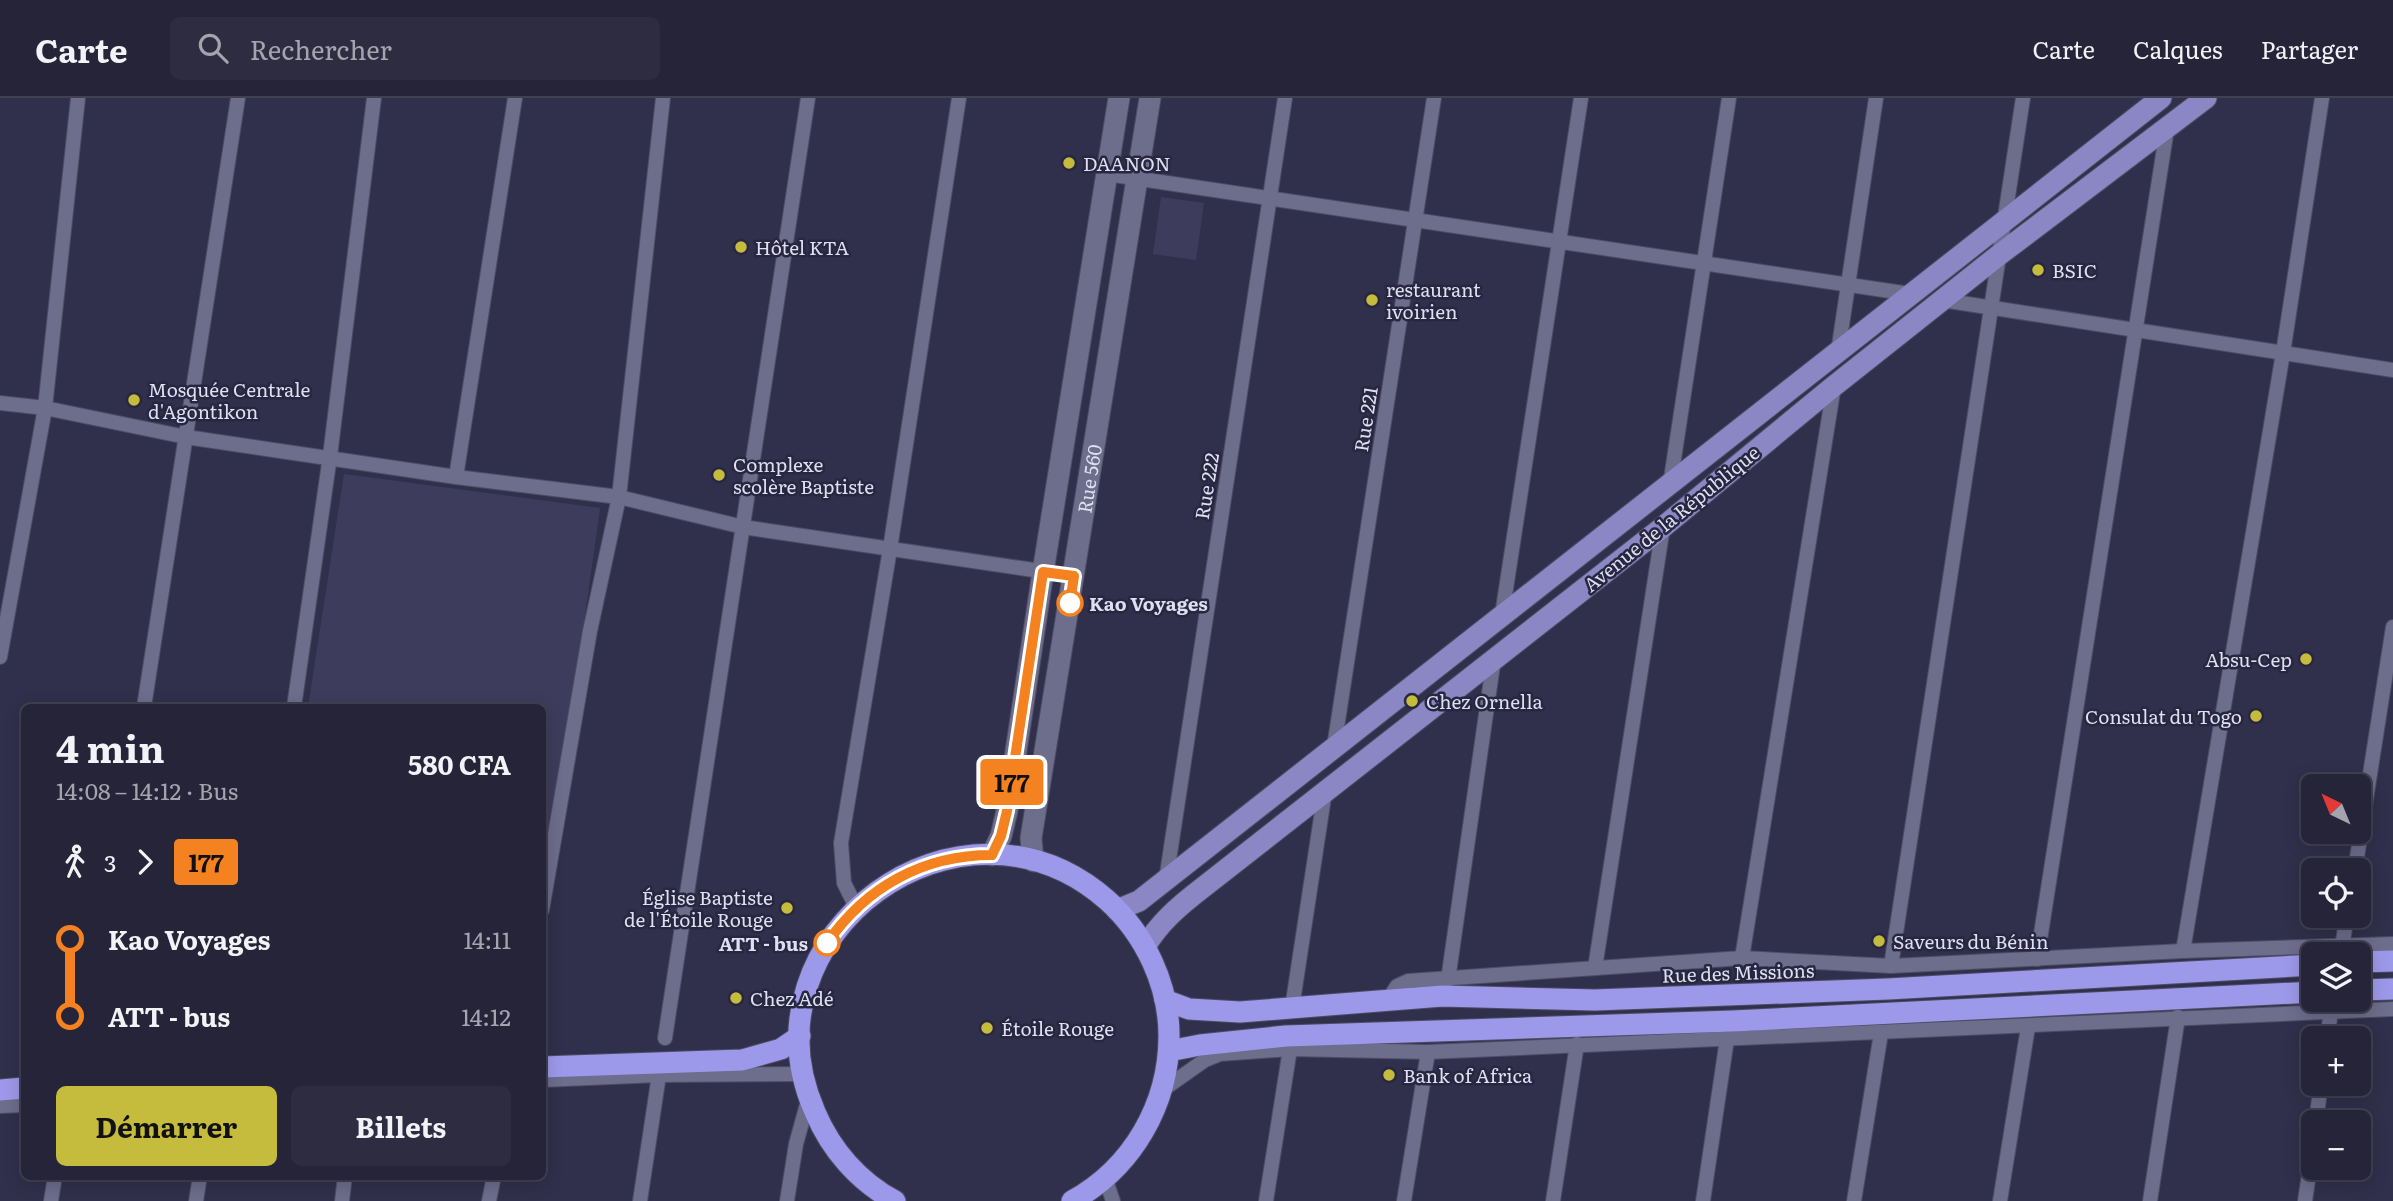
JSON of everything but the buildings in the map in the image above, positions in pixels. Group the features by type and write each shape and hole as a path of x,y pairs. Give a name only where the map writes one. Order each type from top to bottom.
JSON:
{"highway":[{"path":"895,1201 870,1184 844,1160 823,1130 803,1074 800,1036 802,1010 817,964 834,934 856,907 882,886 919,867 958,857 992,855 1032,861 1054,868 1081,881 1117,910 1145,947 1165,1000 1169,1051 1161,1091 1144,1131 1124,1159 1105,1178 1072,1201"},
{"path":"2371,962 2393,961"},
{"name":"Rue des Missions","path":"1165,1000 1189,1009 1214,1011 1292,1008 1442,996 1595,1000 1832,991 2301,966"},
{"path":"2371,990 2393,989"},
{"path":"1169,1051 1200,1045 1286,1037 1733,1021 2301,993"},
{"path":"546,1068 742,1060 781,1049 800,1036"},
{"path":"0,1090 21,1088"}],"main road":[{"name":"Rue 560","path":"992,855 1001,836 1007,811 1119,98"},
{"name":"Rue 560","path":"1032,861 1031,838 1150,98"},
{"name":"Avenue de la République","path":"1117,910 1139,901 1166,880 2161,98"},
{"name":"Avenue de la République","path":"1145,947 1172,912 1663,527 1999,255 2206,98"}],"street":[{"path":"0,657 45,408 78,98"},
{"path":"144,704 238,98"},
{"path":"294,704 330,456 374,98"},
{"path":"456,477 515,98"},
{"path":"546,870 590,631 619,498 663,98"},
{"path":"665,1038 808,98"},
{"path":"856,907 844,883 841,843 890,549 959,98"},
{"name":"Rue 222","path":"1166,880 1285,98"},
{"name":"Rue 221","path":"1334,747 1434,98"},
{"path":"1502,615 1581,98"},
{"path":"1670,485 1729,98"},
{"path":"1838,352 1876,98"},
{"path":"1891,967 2023,98"},
{"path":"2183,951 2283,353 2322,98"},
{"path":"2037,959 2167,130"},
{"path":"1107,174 1910,294"},
{"path":"1942,300 2393,370"},
{"path":"1742,958 1834,386"},
{"path":"0,402 45,408 186,437 619,498 743,527 1074,576"},
{"path":"1595,968 1663,527"},
{"path":"2357,858 2393,627"},
{"path":"1448,979 1494,658"},
{"path":"1292,1008 1325,791"},
{"path":"2371,947 2393,944"},
{"path":"1388,1000 1402,983 1742,958 1891,967 2183,951 2301,951"},
{"path":"1161,1091 1212,1056 1290,1049 1428,1052 2028,1027 2301,1008"},
{"path":"2371,1008 2393,1009"},
{"path":"2150,1201 2178,1017"},
{"path":"2000,1201 2028,1027"},
{"path":"1854,1201 1881,1033"},
{"path":"1703,1201 1727,1039"},
{"path":"1553,1201 1577,1044"},
{"path":"1266,1201 1290,1049"},
{"path":"1404,1201 1428,1052"},
{"path":"546,1080 659,1074 803,1074"},
{"path":"640,1201 659,1074"},
{"path":"787,1201 796,1144 809,1097"},
{"path":"0,1106 21,1105"},
{"path":"1105,1178 1113,1201"},
{"path":"51,1201 54,1180"},
{"path":"196,1201 199,1180"},
{"path":"342,1201 345,1180"},
{"path":"489,1201 493,1180"},
{"path":"2305,1201 2308,1180"}],"shaded area":[{"path":"1161,197 1204,203 1196,260 1153,254"},
{"path":"344,474 600,508 551,860 546,859 546,704 308,704"}],"bus line":[{"name":"177","path":"827,943 856,907 896,878 943,860 992,855 1001,836 1007,811 1043,572 1074,576 1070,603"}],"place":[{"name":"DAANON","path":"1069,163"},
{"name":"Hôtel KTA","path":"741,247"},
{"name":"BSIC","path":"2038,270"},
{"name":"restaurant ivoirien","path":"1372,300"},
{"name":"Mosquée Centrale d'Agontikon","path":"134,400"},
{"name":"Complexe scolère Baptiste","path":"719,475"},
{"name":"Kao Voyages","path":"1070,603"},
{"name":"Absu-Cep","path":"2306,659"},
{"name":"Chez Ornella","path":"1412,701"},
{"name":"Consulat du Togo","path":"2256,716"},
{"name":"Église Baptiste de l'Étoile Rouge","path":"787,908"},
{"name":"Saveurs du Bénin","path":"1879,941"},
{"name":"ATT - bus","path":"827,943"},
{"name":"Chez Adé","path":"736,998"},
{"name":"Étoile Rouge","path":"987,1028"},
{"name":"Bank of Africa","path":"1389,1075"}]}
